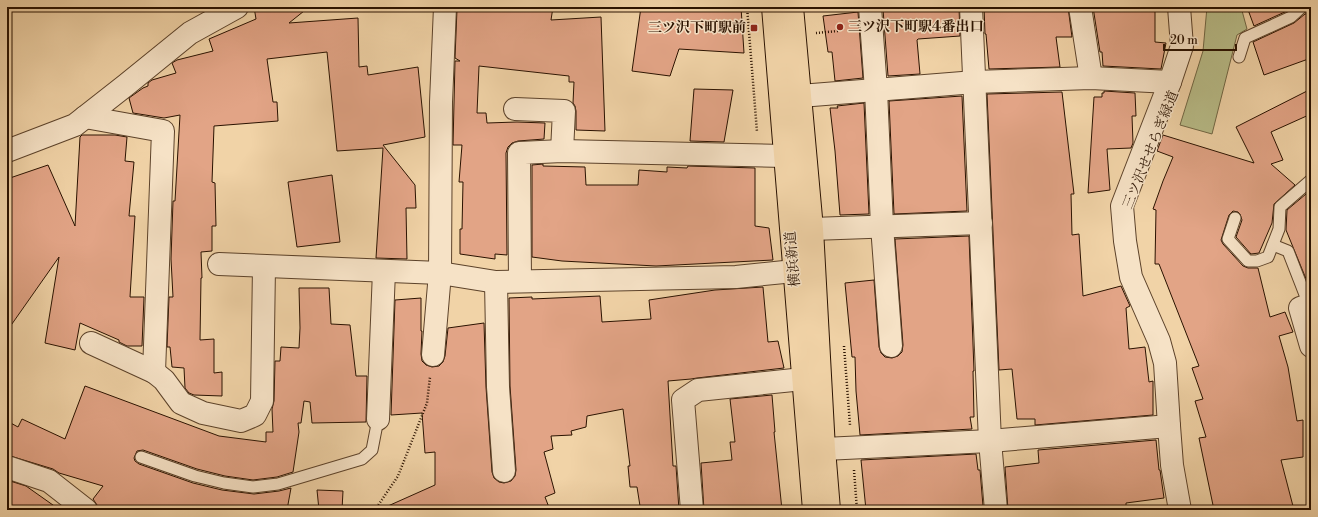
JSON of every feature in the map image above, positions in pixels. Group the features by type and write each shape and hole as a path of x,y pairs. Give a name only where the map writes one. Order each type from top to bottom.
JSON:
{"highway":[{"name":"横浜新道","path":"773,7 814,510"},
{"name":"横浜新道","path":"792,7 812,229 824,449 829,510"}],"street":[{"path":"7,151 75,125 190,33 237,7"},
{"path":"433,355 440,273 441,102 445,7"},
{"path":"870,7 876,90 882,226 891,346"},
{"path":"971,7 990,441 996,510"},
{"path":"1080,7 1091,78"},
{"path":"1180,7 1182,46 1170,82 1122,206 1125,241 1131,277 1159,340 1165,363 1172,465 1180,510"},
{"path":"800,96 975,82 1091,78 1170,82"},
{"path":"515,109 564,111 562,151"},
{"path":"85,118 163,131 154,372"},
{"path":"520,281 519,153 562,151 784,156"},
{"path":"812,229 981,223"},
{"path":"219,264 440,273 496,282 736,277 794,271"},
{"path":"91,343 154,372 164,380 182,403 203,413 241,421 255,415 262,401 264,266"},
{"path":"378,419 384,271"},
{"path":"496,282 498,387 504,470"},
{"path":"1310,304 1300,308 1311,346"},
{"path":"692,510 683,400 698,390 803,379"},
{"path":"824,449 990,441 1169,426"},
{"path":"7,467 49,481 86,510"}],"lane":[{"path":"1239,57 1245,38 1291,17 1302,7"},
{"path":"1235,218 1228,239 1248,260 1257,261 1268,257 1279,229 1280,207 1311,180"},
{"path":"1273,245 1288,251 1310,304"},
{"path":"141,457 195,476 224,483 253,487 278,484 362,459 372,450 378,419"}],"path":[{"path":"747,7 747,21 760,156"},
{"path":"816,33 838,31"},
{"path":"375,510 398,476 427,403 433,355"}],"green space":[{"path":"1207,7 1241,7 1247,29 1237,35 1212,134 1180,125 1203,51"}],"building":[{"path":"254,7 309,7 289,23 358,18 359,67 367,66 368,75 418,67 425,137 383,145 415,185 416,208 406,208 407,259 376,258 383,148 337,151 327,52 267,59 273,102 277,102 278,121 214,126 212,182 215,183 216,226 212,226 212,251 201,252 202,278 200,340 214,339 214,373 222,372 222,396 194,395 189,393 185,388 184,368 172,367 170,347 167,347 169,297 173,297 171,259 173,201 175,201 180,115 164,118 133,113 129,98 148,86 148,83 152,80 176,73 172,63 177,60 213,51 209,39 256,19"},
{"path":"460,7 553,7 551,20 601,17 605,131 576,130 576,111 573,103 574,82 569,82 569,76 479,66 477,113 486,113 487,123 545,123 544,139 518,141 512,143 508,147 506,153 507,255 495,254 495,259 460,254 463,182 459,182 462,145 453,145 455,61 460,61 455,58 457,9 460,10"},
{"path":"641,7 741,7 744,53 679,49 670,76 632,71"},
{"path":"886,7 959,7 960,36 918,39 920,74 888,76 883,9"},
{"path":"984,7 1068,7 1072,37 1056,37 1060,67 989,69"},
{"path":"1093,7 1155,7 1155,42 1166,43 1161,69 1103,66 1102,52 1100,52"},
{"path":"1247,7 1290,8 1287,11 1254,26"},
{"path":"858,12 863,78 835,81 832,52 828,52 823,16"},
{"path":"1311,13 1311,58 1264,75 1253,42 1294,23 1305,14"},
{"path":"694,89 733,90 724,142 690,141"},
{"path":"1311,89 1311,114 1271,132 1283,160 1271,164 1295,185 1274,204 1272,223 1259,253 1251,254 1236,237 1242,220 1238,212 1233,211 1229,215 1221,240 1243,266 1248,268 1258,268 1270,317 1285,312 1293,332 1279,336 1288,367 1297,421 1303,420 1303,457 1281,460 1294,510 1214,510 1199,438 1206,437 1195,401 1203,399 1192,368 1199,366 1159,264 1155,264 1156,210 1153,209 1173,157 1157,151 1163,135 1254,163 1236,127"},
{"path":"1104,91 1135,93 1136,116 1132,116 1133,143 1131,148 1107,149 1110,190 1088,193 1094,97 1102,97 1102,93 1104,93"},
{"path":"1062,92 1074,194 1071,194 1072,235 1079,234 1083,296 1121,286 1130,306 1126,308 1129,349 1145,347 1149,382 1153,381 1153,415 1035,425 1035,419 1017,419 1012,369 999,370 987,94"},
{"path":"962,96 967,211 894,214 889,101"},
{"path":"864,103 869,214 840,215 830,108"},
{"path":"82,135 115,135 127,137 125,161 134,162 129,216 135,216 130,297 144,297 142,346 127,346 119,342 119,340 80,323 75,350 45,343 59,257 7,331 7,179 48,165 75,226 80,137"},
{"path":"543,164 543,166 585,167 586,185 638,185 639,170 667,172 667,167 687,168 688,166 755,168 755,226 769,228 773,260 656,266 562,261 532,257 532,165"},
{"path":"332,175 340,242 297,247 288,182"},
{"path":"1306,194 1311,198 1311,291 1286,230 1287,210"},
{"path":"969,236 974,371 974,417 970,417 972,429 860,435 855,357 852,357 845,283 874,280 879,347 881,353 885,357 892,358 898,356 902,352 903,345 895,239"},
{"path":"763,287 768,342 778,341 784,368 668,381 673,466 676,466 679,510 643,510 643,506 640,506 637,487 630,487 628,466 630,466 623,409 587,416 586,427 571,431 572,435 551,436 553,449 544,452 555,493 545,497 550,510 379,510 435,485 435,452 425,453 422,413 391,415 395,300 421,298 422,361 426,365 432,367 439,366 443,362 448,328 484,323 486,387 492,472 494,478 499,482 504,483 511,481 515,476 516,470 510,386 509,298 532,297 532,299 600,296 602,322 651,319 649,300 715,290"},
{"path":"299,288 329,288 331,324 350,325 356,376 367,376 366,422 312,423 310,402 304,401 301,423 298,423 299,432 293,472 277,477 253,480 225,476 197,469 143,450 137,451 134,458 139,464 193,483 222,490 254,494 291,488 287,510 98,510 93,499 103,486 7,455 7,421 18,427 22,419 65,439 85,386 219,436 266,442 266,432 273,432 272,409 274,401 275,361 280,361 281,347 299,348"},
{"path":"772,395 774,432 782,510 704,510 701,463 732,460 730,442 735,442 730,399"},
{"path":"1156,440 1164,498 1126,503 1126,510 1008,510 1005,467 1039,463 1038,450"},
{"path":"976,454 978,470 980,470 983,506 960,507 960,510 866,510 861,460"},
{"path":"7,480 26,486 60,510 17,510 7,504"},
{"path":"317,490 343,491 342,510 319,510"}],"place":[{"name":"三ツ沢下町駅4番出口","path":"840,27"},
{"name":"三ツ沢下町駅前","path":"754,28"}]}
